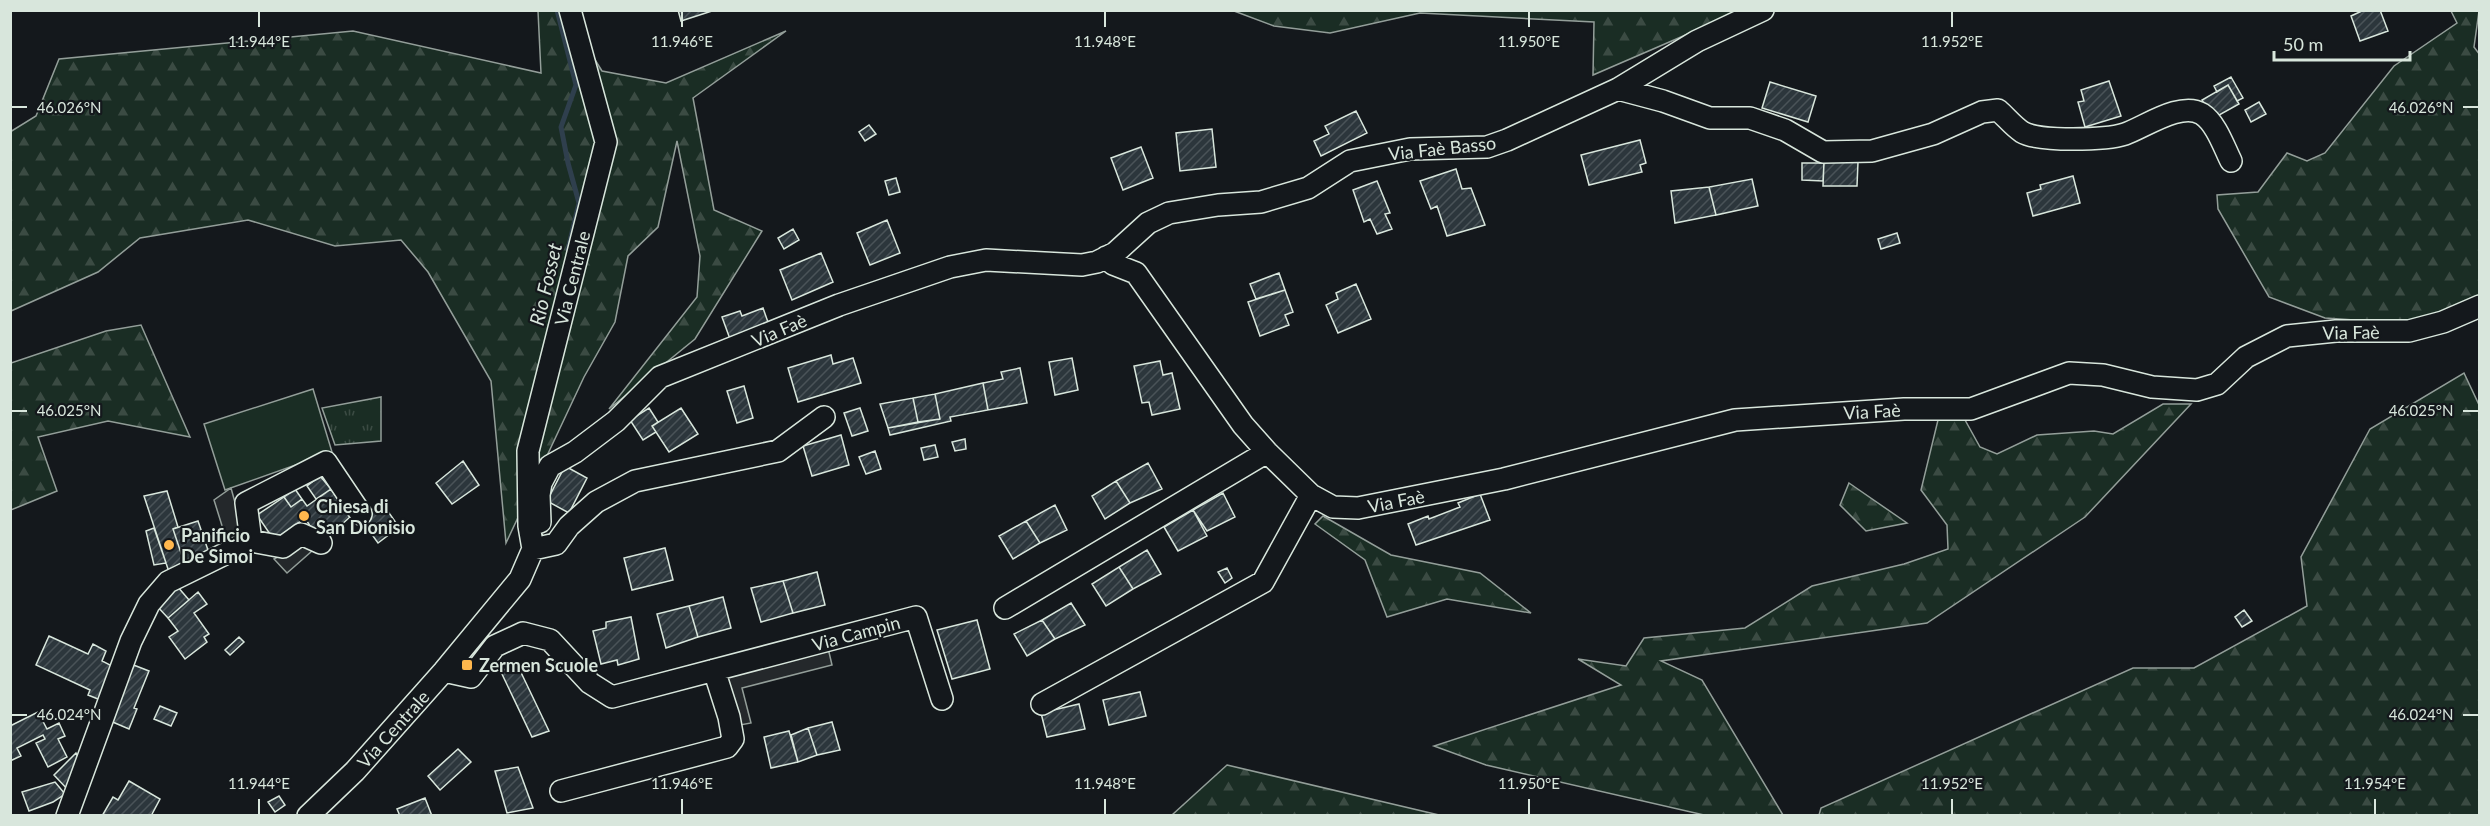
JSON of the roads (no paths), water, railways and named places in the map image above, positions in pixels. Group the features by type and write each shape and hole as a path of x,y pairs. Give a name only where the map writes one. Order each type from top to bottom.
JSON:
{"street":[{"name":"Via Centrale","path":"309,816 355,771 444,672 520,579 533,549 529,526 528,451 606,142 570,10"},
{"name":"Via Faè Basso","path":"1110,255 1148,223 1169,213 1218,205 1261,202 1308,188 1350,161 1410,149 1487,147 1618,89 1697,40 1763,10"},
{"path":"1618,89 1663,101 1710,118 1750,118 1785,130 1823,152 1872,151 1933,134 1982,112 1998,110 2023,133 2055,140 2124,135 2169,113 2197,112 2204,115 2211,124 2231,160"},
{"name":"Via Faè","path":"529,526 540,522 538,495 541,483 550,466 574,452 616,421 660,377 839,305 950,267 986,260 1082,265 1110,255 1113,264 1136,273 1243,424 1267,452 1311,495 1333,507 1358,508 1504,479 1735,420 1904,409 1971,409 2069,373 2103,375 2152,387 2197,390 2217,384 2246,357 2287,336 2337,331 2409,331 2443,322 2480,306"},
{"path":"533,549 556,544 569,526 596,502 635,481 778,451 824,417"},
{"path":"1005,608 1267,452"},
{"path":"251,541 246,504 326,462 361,513"},
{"path":"1042,704 1263,582 1311,495"},
{"path":"67,816 131,641 149,604 168,582 251,541 283,547 301,534 321,543"},
{"name":"Via Campin","path":"444,672 471,677 495,646 523,633 550,640 590,683 612,697 916,617 942,699"},
{"path":"561,792 727,747 733,739 714,670"}],"waterway":[{"name":"Rio Fosset","path":"557,10 576,85 561,127 579,203 568,249"}],"place":[{"name":"Chiesa di San Dionisio","path":"304,516"},
{"name":"Panificio De Simoi","path":"169,545"},
{"name":"Zermen Scuole","path":"467,665"}]}
